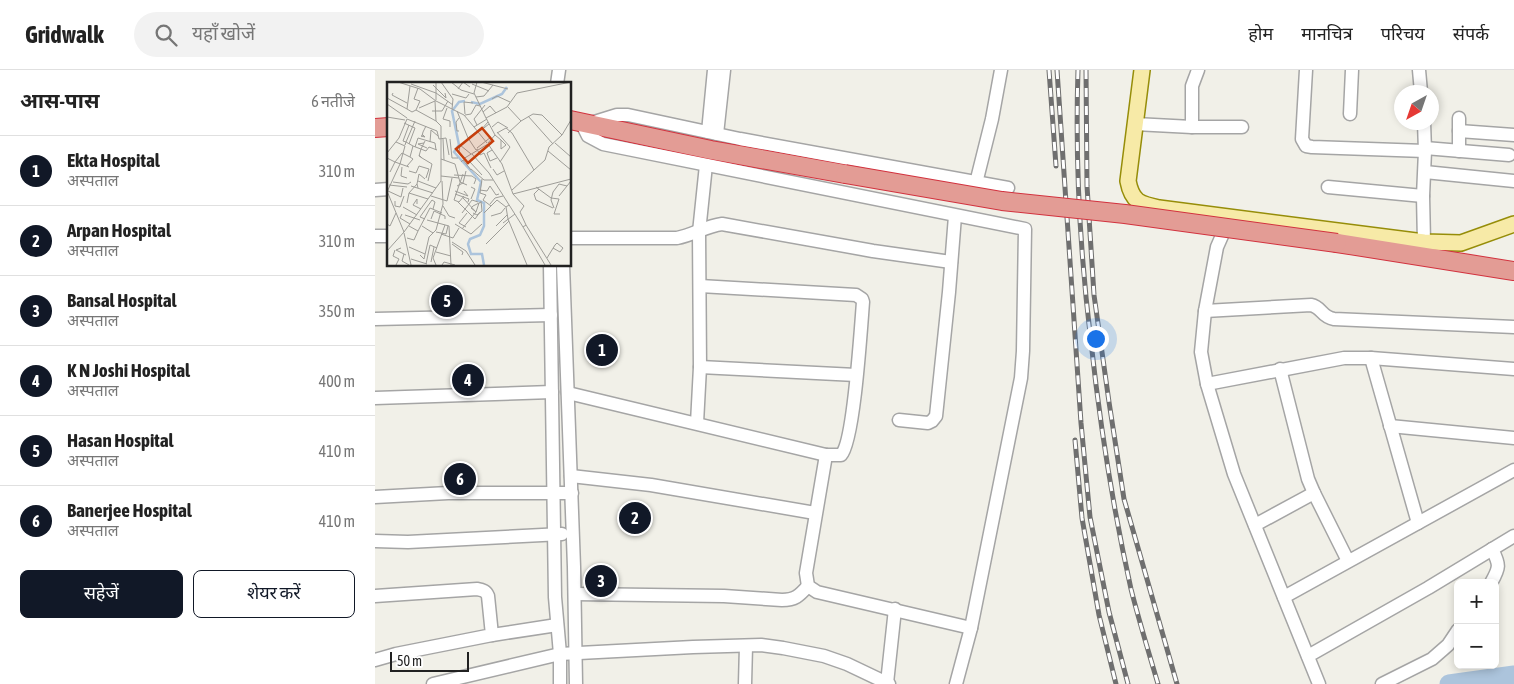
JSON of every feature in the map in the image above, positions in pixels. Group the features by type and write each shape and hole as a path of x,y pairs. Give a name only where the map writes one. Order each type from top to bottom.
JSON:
{"highway":[{"path":"580,122 711,150 1002,201 1125,214 1337,243 1514,271"}],"main road":[{"path":"1142,70 1128,181 1130,192 1138,202 1159,208 1424,242 1461,243 1514,224"}],"street":[{"path":"713,133 714,70"},
{"path":"713,133 723,70"},
{"path":"976,183 992,119 1001,70"},
{"path":"1191,127 1192,86 1198,70"},
{"path":"1306,70 1302,139 1306,146 1425,149 1509,156"},
{"path":"1350,114 1352,70"},
{"path":"1419,70 1420,85"},
{"path":"956,684 971,628 1021,378 1025,229 603,144 588,136 580,122 617,115 628,115 713,133 1008,188"},
{"path":"1135,124 1243,127"},
{"path":"1459,151 1459,124 1514,135"},
{"path":"1424,130 1424,242"},
{"path":"697,423 700,366 699,232 706,165"},
{"path":"1425,172 1514,181"},
{"path":"1328,187 1423,196"},
{"path":"899,420 928,422 932,421 936,416 955,216"},
{"path":"1230,217 1217,246 1205,311 1201,352 1207,384 1230,465 1319,684"},
{"path":"571,238 677,238 699,232 712,225 722,224 873,251 951,262"},
{"path":"551,266 555,597 560,654 560,684"},
{"path":"563,266 575,594 576,684"},
{"path":"568,393 826,455 841,455 846,448 853,413 863,302 859,297 856,295 700,286"},
{"path":"1205,311 1311,305 1318,308 1324,316 1334,319 1514,327"},
{"path":"375,319 551,315"},
{"path":"1207,384 1343,358 1371,358 1514,368"},
{"path":"1371,358 1418,522"},
{"path":"700,366 857,375"},
{"path":"1280,369 1304,467 1314,493 1348,561"},
{"path":"375,398 552,392"},
{"path":"1390,426 1514,438"},
{"path":"826,455 806,573 808,586 817,592 971,628"},
{"path":"1284,597 1514,470"},
{"path":"571,476 651,485 815,514"},
{"path":"375,497 447,494 571,493"},
{"path":"1255,525 1314,493"},
{"path":"375,541 408,542 573,534"},
{"path":"1308,656 1514,536"},
{"path":"1492,550 1499,566 1493,579"},
{"path":"575,594 724,596 791,600 799,597 808,586"},
{"path":"375,596 483,590 489,596 492,635"},
{"path":"433,684 575,652 761,645 824,656 847,664 888,684 895,609"},
{"path":"375,660 492,635 557,625"},
{"path":"1382,684 1432,659 1448,645 1454,636"},
{"path":"745,646 745,684"}],"waterway":[{"path":"1449,684 1514,675"}],"railway":[{"path":"1049,70 1056,166"},
{"path":"1057,70 1081,423 1090,517 1109,612 1128,684"},
{"path":"1078,70 1077,138 1081,240 1099,404 1124,559 1158,684"},
{"path":"1086,70 1087,186 1094,295 1109,402 1124,499 1177,684"},
{"path":"1075,440 1082,518 1099,615 1116,684"}],"place":[{"name":"Hasan Hospital","path":"447,301"},
{"name":"Ekta Hospital","path":"602,350"},
{"name":"K N Joshi Hospital","path":"468,380"},
{"name":"Banerjee Hospital","path":"460,479"},
{"name":"Arpan Hospital","path":"635,518"},
{"name":"Bansal Hospital","path":"601,581"}]}
